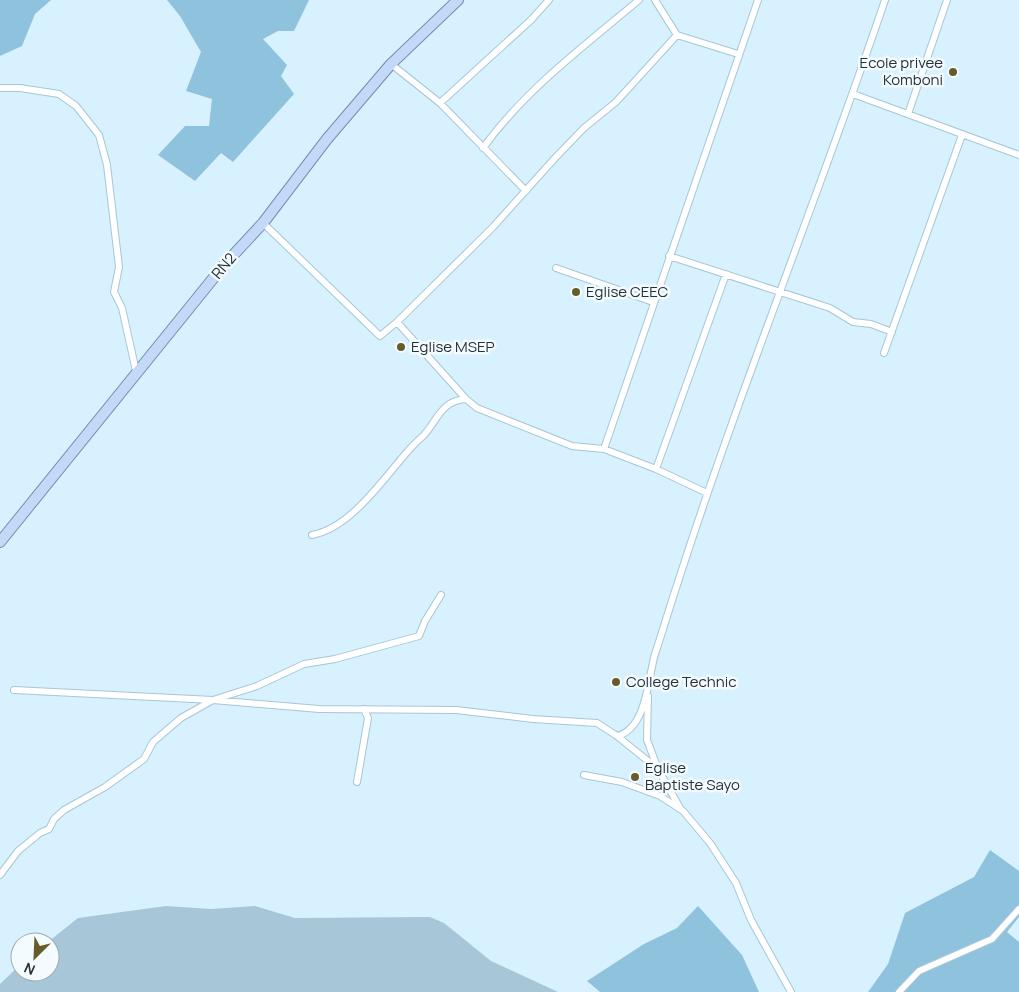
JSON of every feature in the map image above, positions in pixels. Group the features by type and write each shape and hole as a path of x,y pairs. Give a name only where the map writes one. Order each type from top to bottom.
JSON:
{"main road":[{"name":"RN2","path":"0,542 136,371 228,260 263,223 327,138 391,64 458,0"}],"street":[{"path":"440,103 531,20 549,0"},
{"path":"483,148 502,121 566,61 639,0"},
{"path":"655,0 677,35 738,54"},
{"path":"604,449 758,0"},
{"path":"791,992 751,920 735,882 710,843 682,810 658,769 647,740 649,690 655,655 708,492 853,94 885,0"},
{"path":"908,114 948,0"},
{"path":"263,223 380,336 397,322 526,191 578,133 616,102 677,35"},
{"path":"391,64 440,103 526,191"},
{"path":"0,88 20,88 59,94 76,106 99,134 107,165 120,267 114,292 122,308 136,371"},
{"path":"853,94 962,135 1018,153"},
{"path":"884,353 962,135"},
{"path":"669,256 830,308 853,322 871,324 892,332"},
{"path":"556,268 653,302"},
{"path":"656,469 726,274"},
{"path":"397,322 466,399 477,408 572,446 604,449 708,492"},
{"path":"312,535 328,531 371,496 425,434 440,412 454,400 466,399"},
{"path":"0,875 18,851 40,833 49,829 54,819 64,810 105,787 144,759 153,742 181,718 213,700 256,686 304,664 334,659 419,636 441,595"},
{"path":"14,690 213,700 319,709 456,710 533,719 565,719 597,723 617,736 658,769"},
{"path":"617,736 625,734 636,722 649,690"},
{"path":"356,782 368,718 364,709"},
{"path":"584,775 622,782 660,796 682,810"},
{"path":"898,992 919,971 992,939 1019,909"}],"shaded area":[{"path":"0,0 51,0 35,14 22,46 0,56"},
{"path":"167,0 309,0 294,31 278,31 263,39 287,65 281,76 294,94 233,162 221,153 195,181 158,155 185,126 209,126 212,99 186,91 201,52 180,16"},
{"path":"990,850 1019,871 1019,917 1007,932 1019,942 1019,992 868,992 888,964 905,913 974,877"},
{"path":"166,906 211,909 255,906 295,918 430,917 444,923 491,961 558,992 0,992 0,984 10,974 10,982 60,982 60,932 78,918"},
{"path":"698,906 742,955 759,992 600,992 587,981 644,944 677,928"}],"place":[{"name":"Ecole privee Komboni","path":"953,72"},
{"name":"Eglise CEEC","path":"576,292"},
{"name":"Eglise MSEP","path":"401,347"},
{"name":"College Technic","path":"616,682"},
{"name":"Eglise Baptiste Sayo","path":"635,777"}]}
